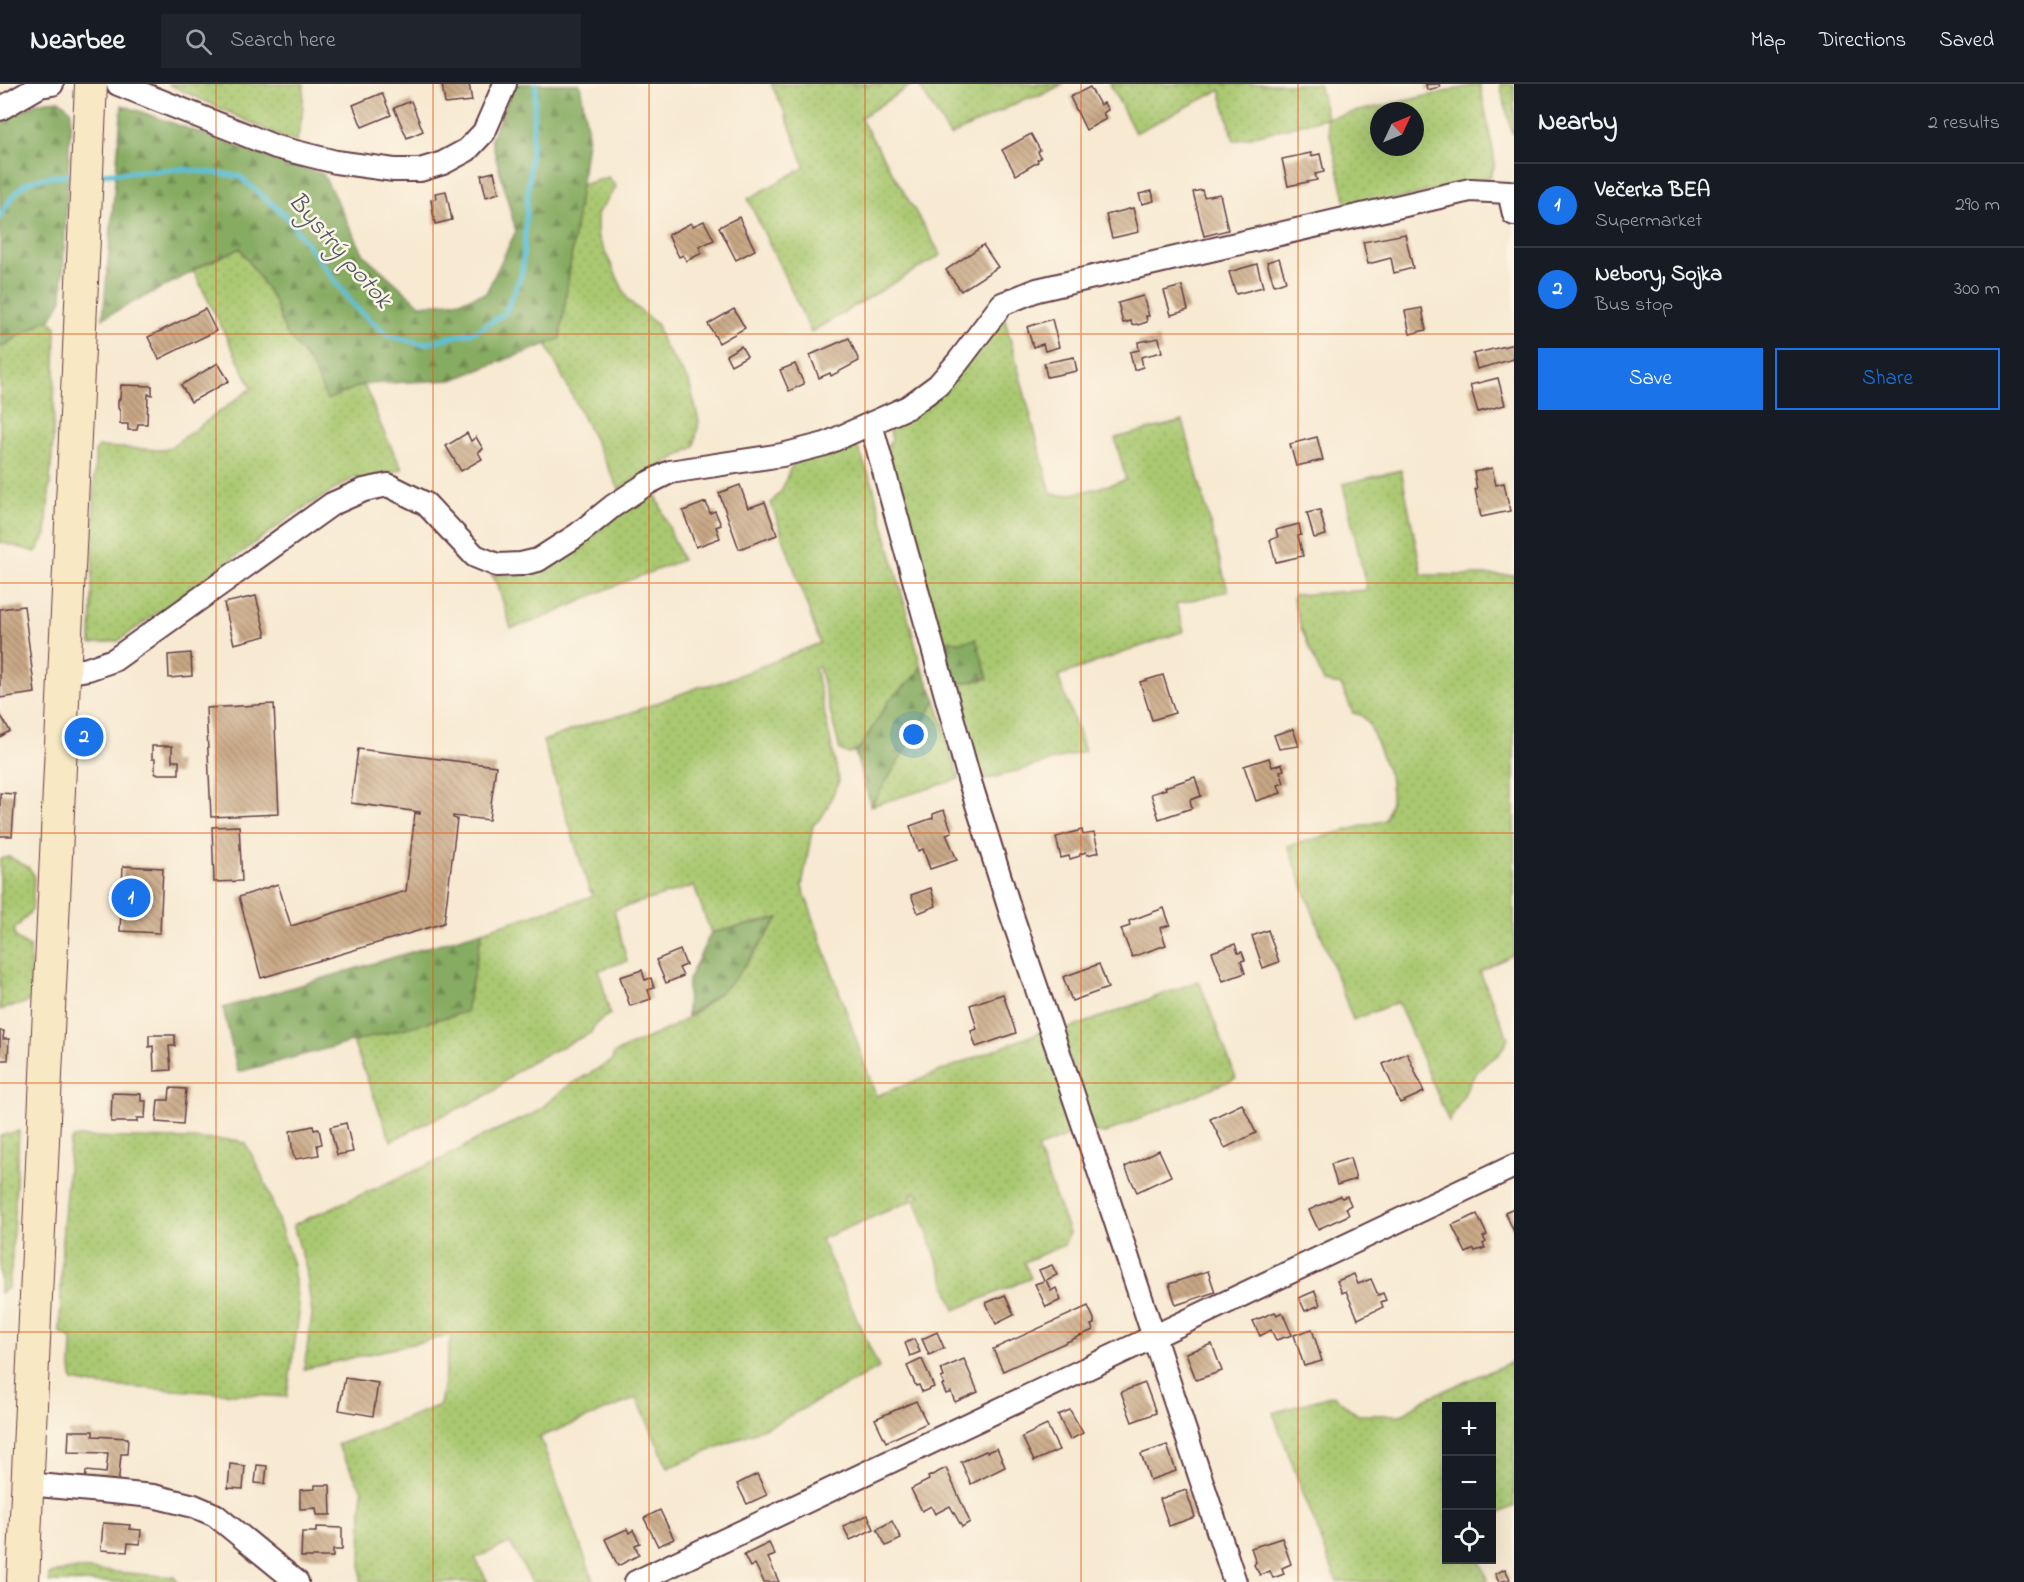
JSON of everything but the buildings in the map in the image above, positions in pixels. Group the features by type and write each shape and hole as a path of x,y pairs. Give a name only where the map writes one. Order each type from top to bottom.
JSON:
{"main road":[{"path":"23,1582 91,84"}],"street":[{"path":"0,109 40,86 52,84"},
{"path":"118,84 276,147 336,162 394,170 420,170 443,163 467,150 484,132 505,84"},
{"path":"65,673 88,669 114,660 332,504 364,490 388,485 426,504 475,556 497,565 521,564 538,560 639,489 670,472 782,455 825,444 908,406 938,385 1002,304 1037,290 1470,190 1509,192 1514,214"},
{"path":"871,424 970,782 1011,913 1235,1582"},
{"path":"636,1582 1514,1166"},
{"path":"27,1484 153,1496 194,1506 215,1515 297,1582"}],"green space":[{"path":"168,84 304,84 302,117 297,141 284,138"},
{"path":"514,84 580,84 588,134 560,339 452,380 364,384 327,400 312,366 285,331 274,300 240,248 194,269 103,318 122,105 259,154 323,174 364,255 420,305 460,301 486,293 516,231 491,139"},
{"path":"771,84 913,84 860,118 941,255 811,332 748,199 805,167 783,108"},
{"path":"918,84 1063,84 1040,96 1025,99 950,136"},
{"path":"1110,84 1319,84 1327,118 1370,108 1370,156 1424,156 1424,102 1399,102 1480,84 1494,156 1494,167 1490,177 1348,211 1326,118 1234,141 1220,90 1135,133"},
{"path":"1500,84 1514,84 1514,133 1512,133"},
{"path":"59,100 71,110 62,299 50,321 44,321 0,348 0,122 39,102"},
{"path":"608,177 616,187 597,214 597,235 628,300 657,325 663,344 689,382 699,421 694,447 619,489 546,344 560,338 581,185"},
{"path":"240,248 274,300 285,331 312,366 327,399 364,384 402,469 358,484 357,476 299,511 118,641 91,644 95,452 99,447 162,450 169,448 252,388 193,270"},
{"path":"1003,312 1051,493 1058,495 1077,493 1126,480 1115,438 1183,421 1228,591 1176,604 1184,631 1058,676 1085,751 978,782 951,685 988,679 959,642 944,641 938,636 886,448 892,440 889,426"},
{"path":"44,321 50,321 56,327 53,441 46,534 36,552 0,542 0,348"},
{"path":"850,442 857,446 872,482 921,666 912,680 886,705 863,744 849,754 840,750 819,667 815,668 839,781 826,810 813,825 802,886 876,1096 1046,1030 1079,1131 1037,1148 1069,1233 1064,1245 1024,1262 1031,1278 955,1310 915,1199 920,1195 911,1193 913,1200 821,1239 879,1368 776,1423 668,1468 637,1398 540,1437 594,1582 532,1582 510,1543 475,1558 488,1582 361,1582 362,1490 337,1445 440,1405 451,1335 304,1369 312,1315 306,1268 293,1225 444,1158 485,1135 535,1113 569,1085 612,1061 613,1055 617,1052 672,1027 688,1017 704,1006 732,980 757,950 778,918 711,933 694,886 614,910 627,961 599,970 610,1014 596,1024 591,1033 532,1061 494,1091 391,1141 353,1042 466,1012 482,931 593,896 543,741 597,721 630,713 699,687 719,683 820,643 771,503 782,490 795,462"},
{"path":"1401,470 1422,575 1514,575 1514,954 1480,972 1508,1038 1499,1055 1486,1062 1474,1076 1449,1122 1398,1002 1353,1020 1288,846 1385,820 1391,802 1391,781 1369,723 1361,715 1353,713 1341,685 1324,682 1301,628 1293,599 1294,595 1367,590 1343,484"},
{"path":"654,490 682,560 609,588 540,619 511,628 497,583 491,574 519,575 546,567"},
{"path":"976,639 988,678 951,685 944,641 959,642"},
{"path":"921,666 936,700 871,806 855,752 860,748 890,699 916,676"},
{"path":"936,700 959,779 871,806"},
{"path":"9,857 28,867 34,875 32,910 14,930 17,938 30,947 32,1001 0,1010 0,859"},
{"path":"779,918 735,979 687,1016 688,980 711,933"},
{"path":"482,931 466,1012 238,1072 223,1008"},
{"path":"1199,981 1236,1078 1103,1134 1094,1131 1060,1032"},
{"path":"19,1131 11,1270 8,1288 0,1293 0,1136"},
{"path":"73,1138 236,1140 246,1144 267,1187 293,1265 299,1314 287,1397 94,1385 73,1381 72,1339 60,1332 62,1241 70,1143"},
{"path":"1514,1361 1514,1506 1496,1515 1496,1402 1442,1402 1442,1564 1481,1564 1488,1582 1337,1582 1273,1413 1333,1395 1358,1415 1401,1415 1427,1398"},
{"path":"79,1569 174,1577 178,1582 49,1582 49,1575"}],"waterway":[{"name":"Bystrý potok","path":"97,174 181,169 239,176 284,214 355,307 388,335 422,344 477,331 505,313 522,273 536,84"},
{"name":"Bystrý potok","path":"0,217 22,186 39,179 76,175"}],"place":[{"name":"Nebory, Sojka","path":"84,737"},
{"name":"Večerka BEA","path":"131,898"}]}
